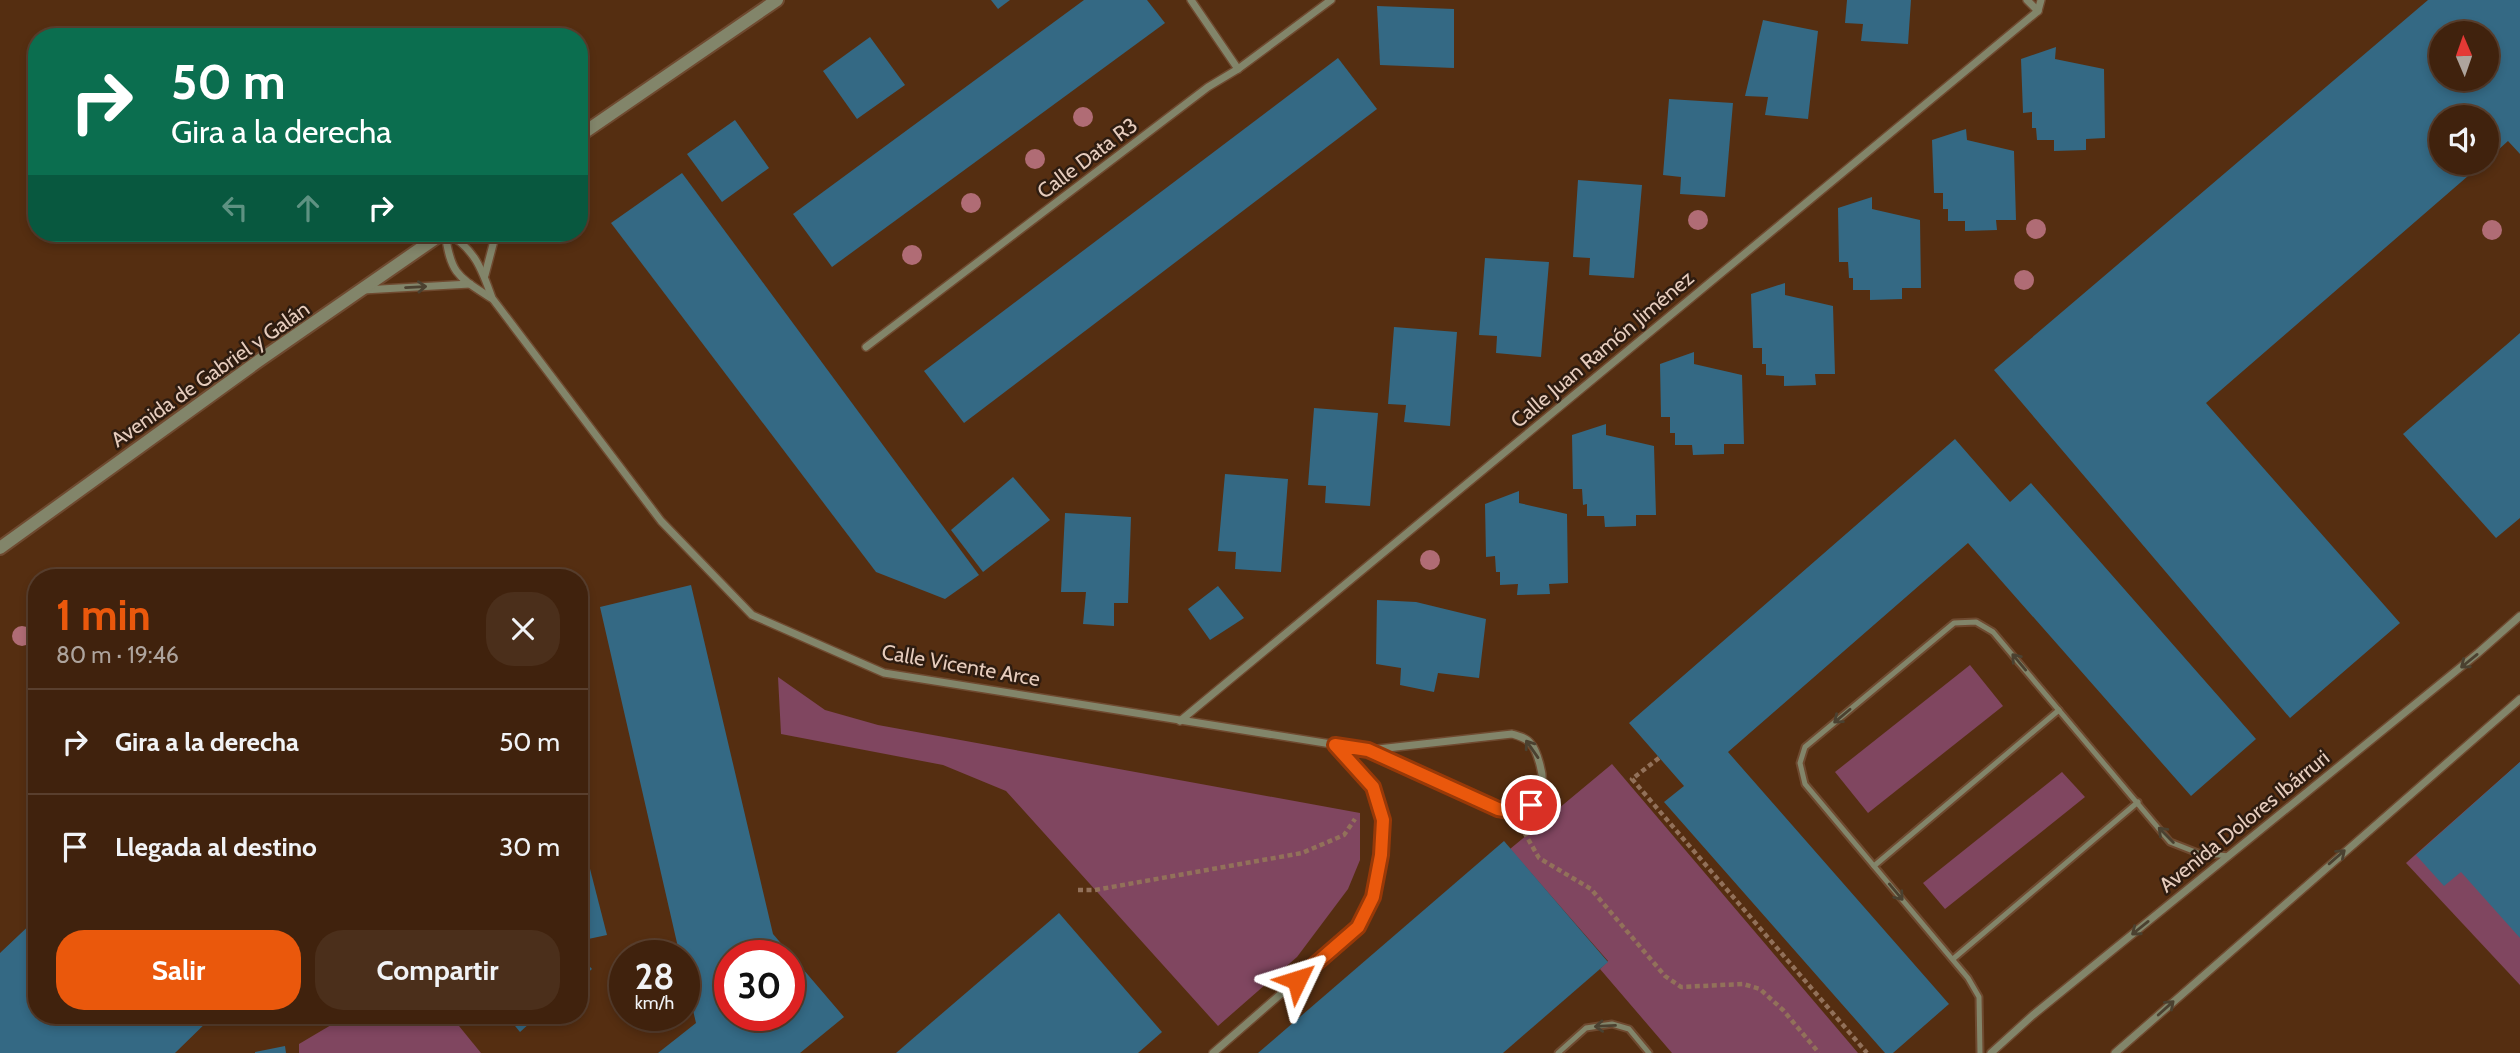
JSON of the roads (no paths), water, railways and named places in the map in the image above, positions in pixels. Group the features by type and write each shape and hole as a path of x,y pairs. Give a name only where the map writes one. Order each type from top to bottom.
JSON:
{"street":[{"path":"588,130 777,0"},
{"path":"1191,0 1238,69"},
{"name":"Calle Data R3","path":"866,347 1208,88 1331,0"},
{"path":"2027,0 2038,11 2041,0"},
{"name":"Calle Juan Ramón Jiménez","path":"1180,721 2038,11"},
{"name":"Avenida de Gabriel y Galán","path":"0,548 257,362 432,242"},
{"path":"447,242 455,272 492,298"},
{"name":"Calle Vicente Arce","path":"459,242 469,248 477,259 492,298 661,521 752,615 884,673 1368,750"},
{"path":"484,276 493,242"},
{"path":"362,290 470,284"},
{"name":"Avenida Dolores Ibárruri","path":"1991,1053 2033,1015 2520,616"},
{"path":"2115,1053 2520,699"},
{"path":"1502,734 1522,737 1531,743 1538,757 1543,786 1531,805 1510,811 1498,809 1368,750 1502,734"},
{"path":"1213,1053 1358,927 1373,897 1381,855 1383,820 1373,787 1335,745"}],"lane":[{"path":"1980,1053 1979,997 1968,978 1805,784 1800,763 1805,747 1954,623 1976,622 1993,632 2170,842 2198,853 2228,856"},
{"path":"1874,866 2059,710"},
{"path":"1953,960 2138,802"},
{"path":"1558,1053 1586,1028 1612,1024 1629,1029 1649,1053"}]}
